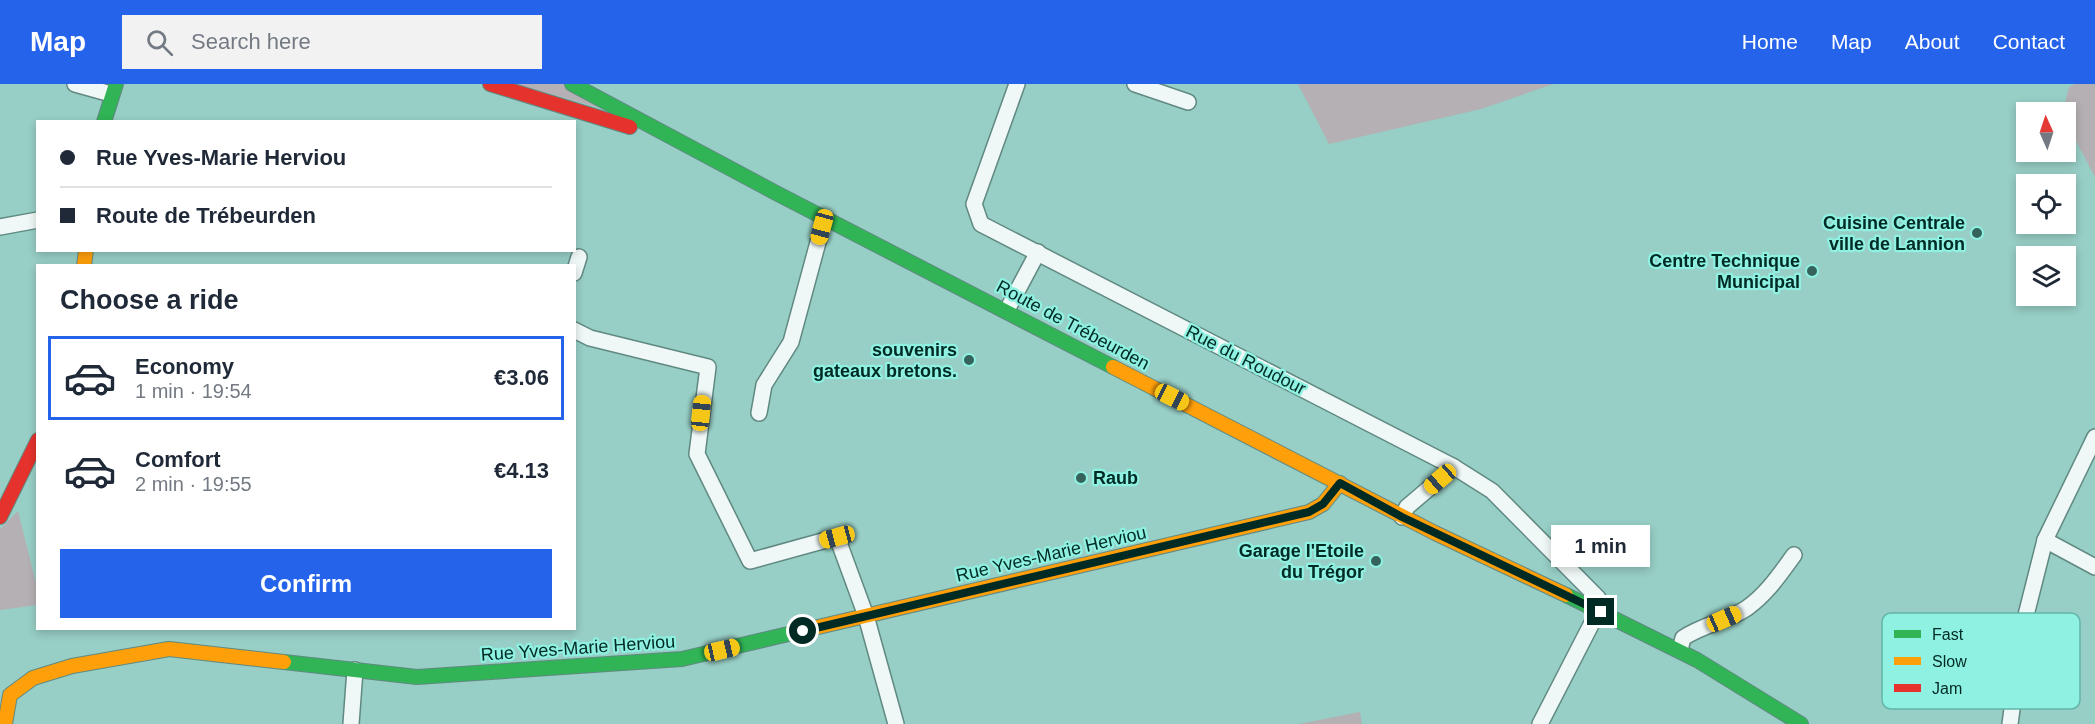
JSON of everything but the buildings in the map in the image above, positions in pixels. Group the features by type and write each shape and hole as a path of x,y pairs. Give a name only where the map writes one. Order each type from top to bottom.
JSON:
{"main road":[{"name":"Route de Trébeurden","path":"490,84 677,142"},
{"name":"Route de Trébeurden","path":"572,84 824,220 1007,310 1402,517 1680,650 1745,687 1801,724"},
{"path":"105,120 114,89"},
{"path":"0,517 36,445"},
{"name":"Rue Yves-Marie Herviou","path":"5,724 10,695 33,678 72,666 169,649 417,677 682,659 1309,512 1323,504 1340,483"},
{"name":"Route de Trébeurden","path":"1680,650 1783,724"}],"street":[{"path":"75,84 114,89"},
{"name":"Rue du Roudour","path":"1017,84 974,204 981,224 1454,467 1492,491 1566,563 1598,598 1601,612"},
{"path":"1135,84 1188,102"},
{"path":"2,225 36,220"},
{"path":"759,413 764,384 791,342 824,220"},
{"path":"1007,310 1038,252"},
{"path":"576,267 579,257"},
{"path":"576,331 590,338 708,367 697,454 750,561 837,537 866,616 896,724"},
{"path":"2027,613 2045,540 2095,437"},
{"path":"1402,517 1407,507 1454,467"},
{"path":"2045,540 2095,567"},
{"path":"1680,650 1683,638 1701,626 1746,609 1766,593 1794,555"},
{"path":"1540,724 1594,619 1601,612"},
{"path":"351,724 355,670"},
{"path":"2010,724 2012,709"}],"shaded area":[{"path":"514,84 566,84 625,115"},
{"path":"1298,84 1553,84 1481,109 1329,144"},
{"path":"2075,84 2095,84 2095,177 2076,141 2076,102 2065,102 2069,87"},
{"path":"18,511 36,583 36,605 0,610 0,529"},
{"path":"1360,712 1362,724 1299,724"}],"traffic: fast":[{"path":"105,120 116,84"},
{"path":"572,84 778,194 1113,367"},
{"path":"1566,595 1697,660 1801,724"},
{"path":"284,662 417,677 682,659 801,631"}],"traffic: slow":[{"path":"84,264 86,252"},
{"path":"1113,367 1435,533 1566,595"},
{"path":"801,631 1309,512 1323,504 1340,483"},
{"path":"5,724 10,695 33,678 72,666 169,649 284,662"}],"traffic: jam":[{"path":"490,84 630,127"},
{"path":"0,517 36,444"}],"place":[{"name":"Cuisine Centrale ville de Lannion","path":"1977,233"},
{"name":"Centre Technique Municipal","path":"1812,271"},
{"name":"souvenirs gateaux bretons.","path":"969,360"},
{"name":"Raub","path":"1081,478"},
{"name":"Garage l'Etoile du Trégor","path":"1376,561"}],"route":[{"path":"803,631 1309,512 1323,504 1340,483 1402,517 1601,612"}]}
